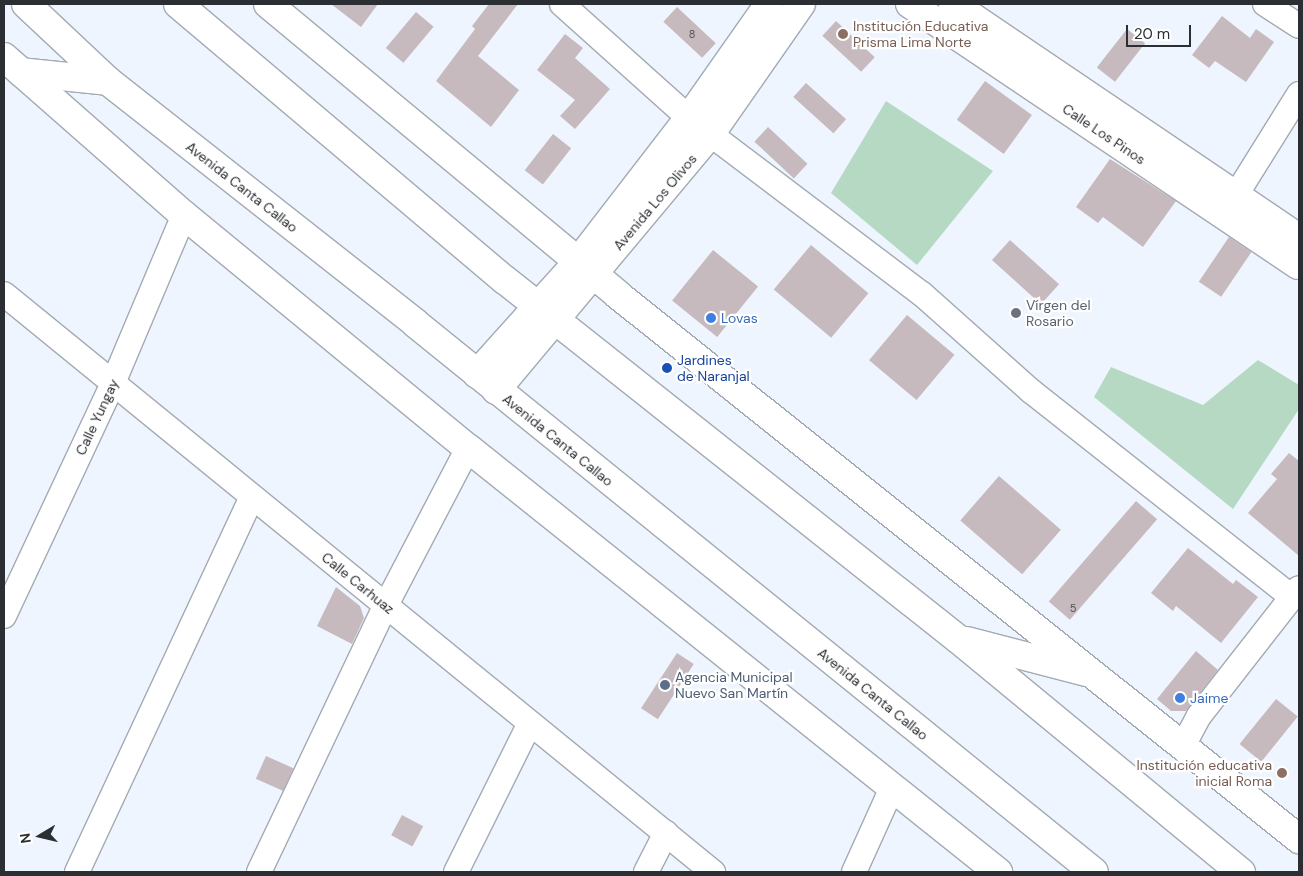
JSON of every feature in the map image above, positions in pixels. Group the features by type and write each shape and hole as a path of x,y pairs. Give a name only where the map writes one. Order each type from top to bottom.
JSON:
{"main road":[{"name":"Avenida Canta Callao","path":"26,4 108,81 487,382 1094,872"},
{"path":"178,4 546,312 958,639 1241,872"},
{"path":"268,4 586,268 1086,672 1184,744 1299,839"},
{"name":"Avenida Los Olivos","path":"586,268 769,4"},
{"name":"Avenida Los Olivos","path":"487,382 546,312 711,133 801,4"},
{"name":"Calle Los Pinos","path":"910,4 1229,205 1299,238"},
{"name":"Calle Los Pinos","path":"953,4 1229,205 1299,265"},
{"path":"12,64 108,81"},
{"path":"12,64 184,215 468,448 998,872"},
{"path":"958,639 1086,672"}],"street":[{"path":"562,4 689,118 922,294 1031,391 1296,592 1200,716 1184,744"},
{"path":"1265,4 1299,26"},
{"path":"1229,205 1299,94"},
{"name":"Calle Yungay","path":"4,616 113,383 184,215"},
{"name":"Calle Carhuaz","path":"4,294 713,872"},
{"path":"259,872 386,606 468,448"},
{"path":"77,872 252,497"},
{"path":"456,872 530,723"},
{"path":"854,872 892,788"},
{"path":"646,872 666,833"}],"green space":[{"path":"886,101 993,171 917,265 831,193"},
{"path":"1258,360 1299,385 1299,409 1233,509 1094,397 1111,367 1203,405"}],"building":[{"path":"331,4 378,4 361,27"},
{"path":"489,4 518,4 478,56 519,90 491,127 436,81 475,29 472,26"},
{"path":"677,7 716,43 702,58 663,22"},
{"path":"416,12 434,27 403,63 386,48"},
{"path":"1222,16 1250,38 1256,29 1274,42 1246,82 1215,61 1209,68 1192,55"},
{"path":"836,21 875,57 861,72 822,36"},
{"path":"1127,29 1145,43 1115,82 1097,68"},
{"path":"565,34 583,48 575,58 610,89 575,129 560,116 575,100 537,70"},
{"path":"985,81 1032,115 1004,154 957,120"},
{"path":"806,83 846,119 833,133 793,97"},
{"path":"768,127 807,164 794,178 754,142"},
{"path":"553,134 571,148 543,184 525,170"},
{"path":"1110,159 1176,201 1143,247 1103,217 1098,223 1076,207"},
{"path":"1229,237 1251,252 1221,297 1199,282"},
{"path":"1010,240 1059,284 1041,304 992,260"},
{"path":"811,245 868,293 831,338 774,289"},
{"path":"713,250 758,287 717,337 672,301"},
{"path":"907,315 954,355 917,400 869,360"},
{"path":"1289,453 1299,461 1299,556 1248,513 1277,479 1271,474"},
{"path":"999,476 1061,530 1022,574 960,521"},
{"path":"1136,501 1157,519 1070,620 1049,601"},
{"path":"1188,548 1233,584 1236,580 1258,597 1221,643 1176,606 1173,611 1151,593"},
{"path":"336,587 360,606 364,618 352,644 317,626"},
{"path":"1196,651 1218,670 1186,711 1171,711 1157,699"},
{"name":"Agencia Municipal Nuevo San Martín","path":"677,653 694,664 658,719 641,708"},
{"path":"1276,699 1298,717 1261,762 1239,744"},
{"path":"266,756 293,768 283,791 256,779"},
{"path":"402,815 423,826 412,847 391,835"}],"place":[{"name":"Institución Educativa Prisma Lima Norte","path":"843,34"},
{"name":"Vírgen del Rosario","path":"1016,313"},
{"name":"Lovas","path":"711,318"},
{"name":"Jardines de Naranjal","path":"667,368"},
{"name":"Agencia Municipal Nuevo San Martín","path":"665,685"},
{"name":"Jaime","path":"1180,698"},
{"name":"Institución educativa inicial Roma","path":"1282,773"}]}
